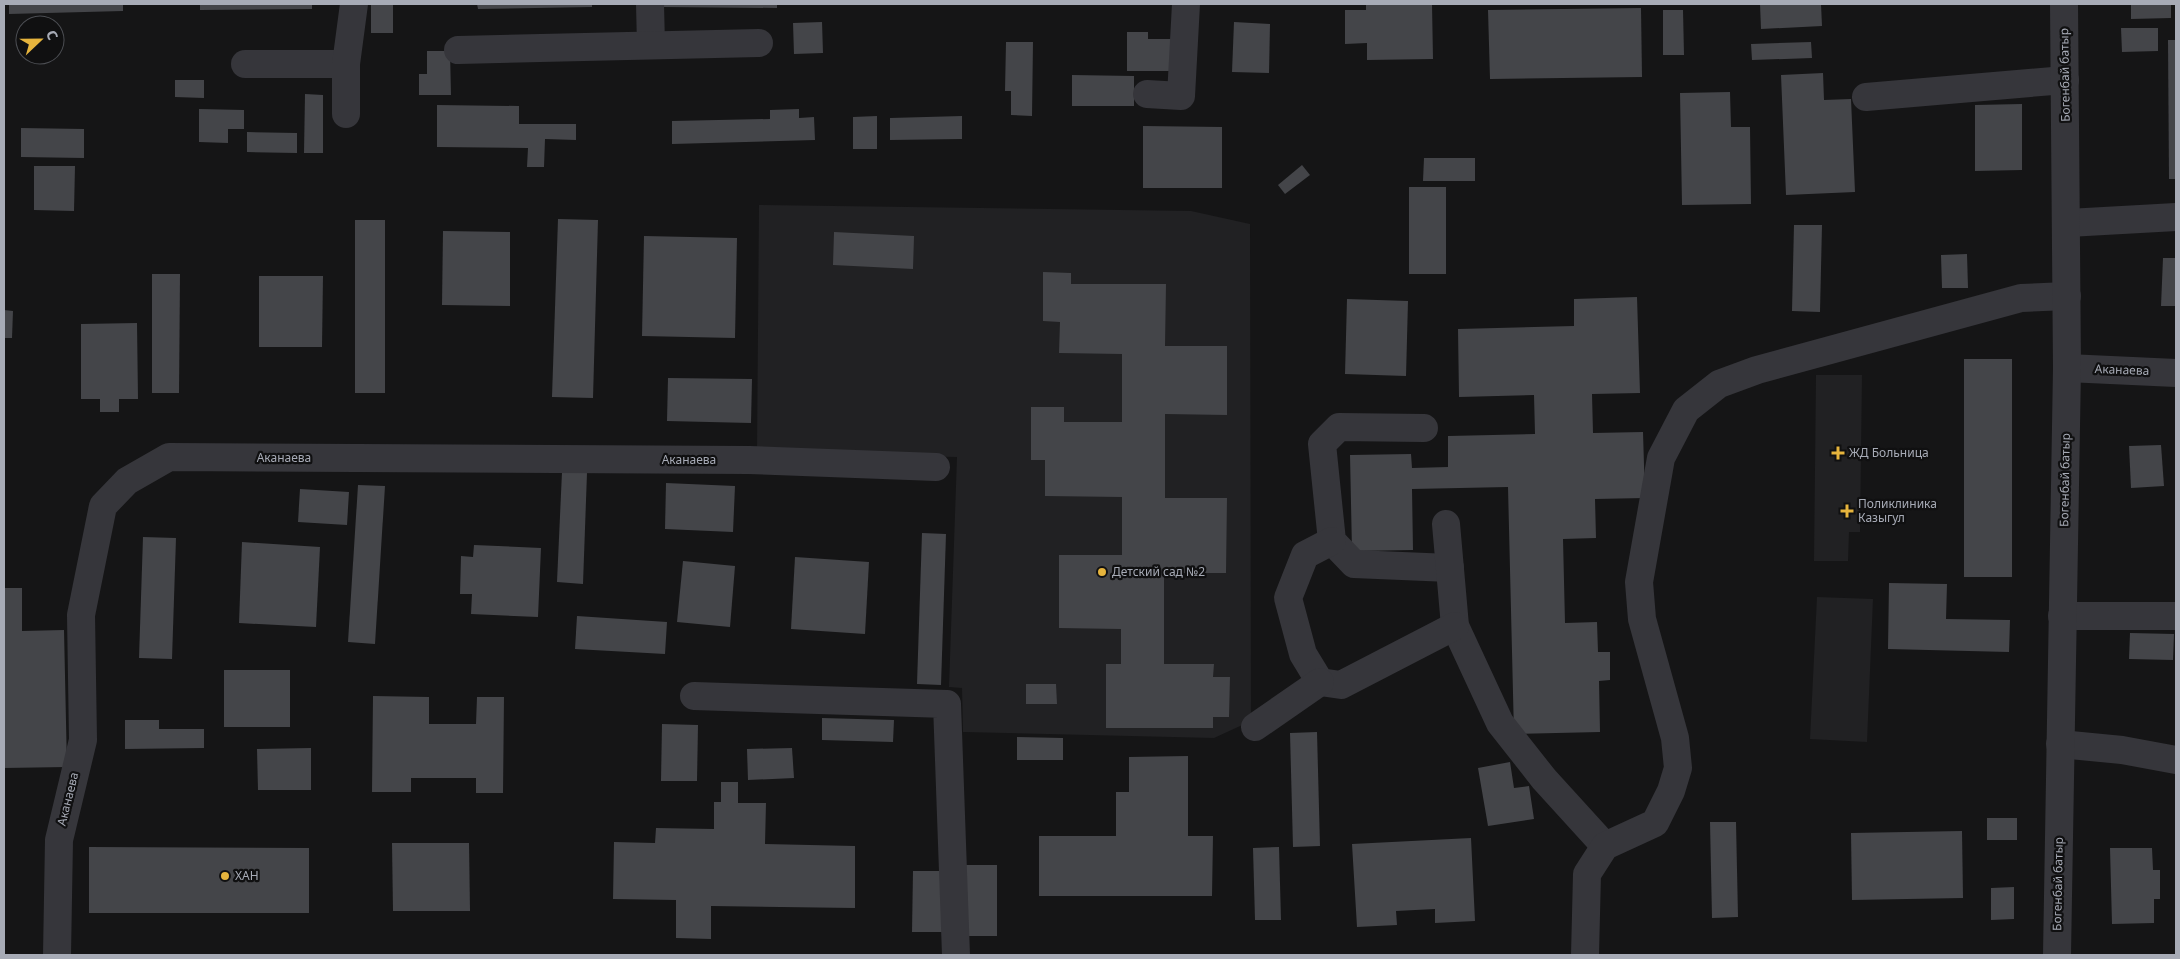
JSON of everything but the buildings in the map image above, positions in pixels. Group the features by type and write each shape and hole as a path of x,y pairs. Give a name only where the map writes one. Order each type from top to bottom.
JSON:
{"street":[{"path":"346,114 346,64 354,4"},
{"path":"650,4 651,46"},
{"path":"1147,94 1181,96 1186,4"},
{"name":"Богенбай батыр","path":"2058,955 2068,223 2064,4"},
{"path":"458,50 759,43"},
{"path":"245,64 346,64"},
{"path":"1866,98 2065,80"},
{"path":"2068,223 2176,217"},
{"path":"1586,955 1588,874 1605,846 1655,823 1671,791 1678,768 1675,738 1642,620 1639,582 1661,458 1686,410 1719,384 1757,370 2021,298 2067,296"},
{"name":"Аканаева","path":"2067,368 2176,373"},
{"path":"1424,428 1340,427 1322,444 1332,542 1354,564 1450,568"},
{"name":"Аканаева","path":"57,955 58,840 83,740 81,615 103,506 127,481 169,457 739,460 936,467"},
{"path":"1446,524 1455,626 1500,723 1544,779 1605,846"},
{"path":"1320,682 1303,654 1288,598 1305,555 1332,542"},
{"path":"2062,616 2176,616"},
{"path":"1255,727 1320,682 1341,685 1455,626"},
{"path":"694,696 947,704 956,955"},
{"path":"2060,744 2122,750 2176,760"}],"shaded area":[{"name":"Детский сад №2","path":"759,205 1191,211 1250,224 1251,721 1214,738 963,732 962,688 949,687 957,457 757,453"},
{"name":"ЖД Больница","path":"1816,375 1862,375 1860,532 1849,532 1848,561 1814,561"},
{"path":"1817,597 1873,599 1867,742 1810,739"}],"place":[{"name":"ЖД Больница","path":"1838,453"},
{"name":"Поликлиника Казыгул","path":"1847,511"},
{"name":"Детский сад №2","path":"1102,572"},
{"name":"ХАН","path":"225,876"}]}
